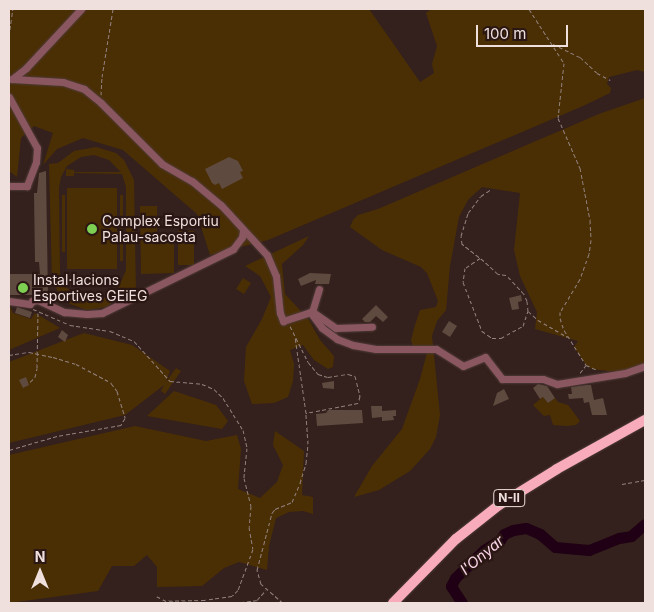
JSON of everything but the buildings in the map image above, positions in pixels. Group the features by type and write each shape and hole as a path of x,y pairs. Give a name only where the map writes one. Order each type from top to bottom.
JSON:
{"highway":[{"name":"N-II","path":"393,603 456,539 499,505 551,472 645,420"}],"street":[{"path":"10,79 26,68 81,9"},
{"path":"10,79 70,84 84,90 101,103 162,164 192,181 221,205 243,231 264,250 270,261 276,276 280,317 283,321 311,312 320,288"},
{"path":"9,97 37,148 36,162 27,186 9,186"},
{"path":"9,301 30,304 32,300 38,300 54,309 77,314 97,314 109,310 234,249 242,237 243,231"},
{"path":"311,312 336,328 372,327"},
{"path":"311,312 322,328 336,339 353,345 376,349 436,349 463,366 486,357 502,379 544,379 557,384 626,373 645,366"}],"path":[{"path":"9,36 13,9"},
{"path":"101,103 102,77 113,9"},
{"path":"529,9 564,63 558,118 580,168 591,240 589,254 580,279 560,314 569,337 586,365"},
{"path":"553,44 580,57 597,73 610,80"},
{"path":"480,258 465,268 462,276 465,289 482,331 492,338 500,338 521,329 528,311 524,294 506,275 498,274 480,258 462,244 461,233 468,212 481,196 490,190"},
{"path":"30,304 38,312 70,325 110,331 134,341 170,381 202,384 214,390 222,398 243,430 247,448 244,478 251,506 249,527 254,550 238,590 232,596 205,600 166,601 156,596"},
{"path":"528,311 538,320 569,337"},
{"path":"30,382 35,377 37,368 38,312"},
{"path":"287,321 315,371 325,377 353,375 357,381 360,396 358,403 306,413"},
{"path":"283,603 261,584 257,570 272,513 275,509 292,502 306,463 308,444 306,413 295,337"},
{"path":"9,355 29,352 76,364 111,383 117,390 123,405 123,423 57,436 9,450"},
{"path":"622,484 645,480"},
{"path":"234,603 256,600 266,590"}],"shaded area":[{"path":"9,9 369,9 420,82 434,73 432,64 437,46 426,13 431,9 645,9 645,72 637,70 609,77 607,84 611,88 610,93 583,106 268,240 210,255 197,214 123,150 83,138 57,149 43,165 53,133 34,126 21,138 17,177 9,171"},
{"path":"645,98 645,366 625,373 592,369 586,365 574,347 578,341 535,329 537,312 520,276 514,250 520,193 482,187 468,200 459,217 450,266 446,310 437,321 432,336 440,415 436,437 430,449 410,471 379,490 354,497 372,466 402,429 420,379 428,349 414,349 411,340 415,325 420,310 436,307 438,301 427,273 421,267 382,250 350,227 353,220 358,215 378,209 599,114"},
{"path":"96,147 116,153 124,160 134,180 136,293 125,294 106,307 87,310 70,304 62,298 52,281 49,164 58,163 74,151","holes":["94,155 109,160 121,172 74,172 74,170 66,169 66,176 74,176 74,173 122,174 126,187 126,270 118,289 104,298 92,300 73,294 65,286 60,275 59,188 61,177 67,166 81,157"]},
{"name":"Complex Esportiu Palau-sacosta","path":"67,188 117,188 117,269 67,269"},
{"path":"62,195 65,195 65,252 62,252"},
{"path":"120,195 123,195 123,261 120,261"},
{"path":"140,206 157,206 157,240 174,240 174,273 141,274"},
{"path":"178,231 194,231 194,265 178,265"},
{"path":"309,236 303,245 282,264 285,294 309,320 320,340 334,356 333,367 328,369 314,360 303,345 290,350 294,364 293,381 288,397 274,403 252,404 244,381 246,347 262,319 271,297 260,276 245,266"},
{"path":"243,278 251,283 244,294 236,289"},
{"path":"9,304 13,313 31,319 35,313 60,328 9,350"},
{"path":"84,333 132,345 170,371 166,382 176,368 181,371 165,394 161,391 164,385 125,415 9,443 9,362"},
{"path":"174,391 216,405 228,421 222,429 147,416"},
{"path":"543,397 548,403 555,398 558,402 568,405 580,421 576,425 553,425 550,415 544,416 533,405"},
{"path":"135,426 206,441 237,435 241,449 238,489 260,498 277,482 283,465 273,445 275,431 304,451 302,495 313,497 313,514 303,511 289,512 276,518 269,546 267,570 239,562 224,568 202,586 157,587 157,567 147,555 134,566 112,566 98,591 9,603 9,455"}],"waterway":[{"name":"l'Onyar","path":"462,603 451,586 455,578 484,550 500,540 504,534 513,530 526,528 540,534 555,547 589,550 619,538 631,536 645,524"}],"place":[{"name":"Complex Esportiu Palau-sacosta","path":"92,229"},
{"name":"Instal·lacions Esportives GEiEG","path":"23,288"}]}
